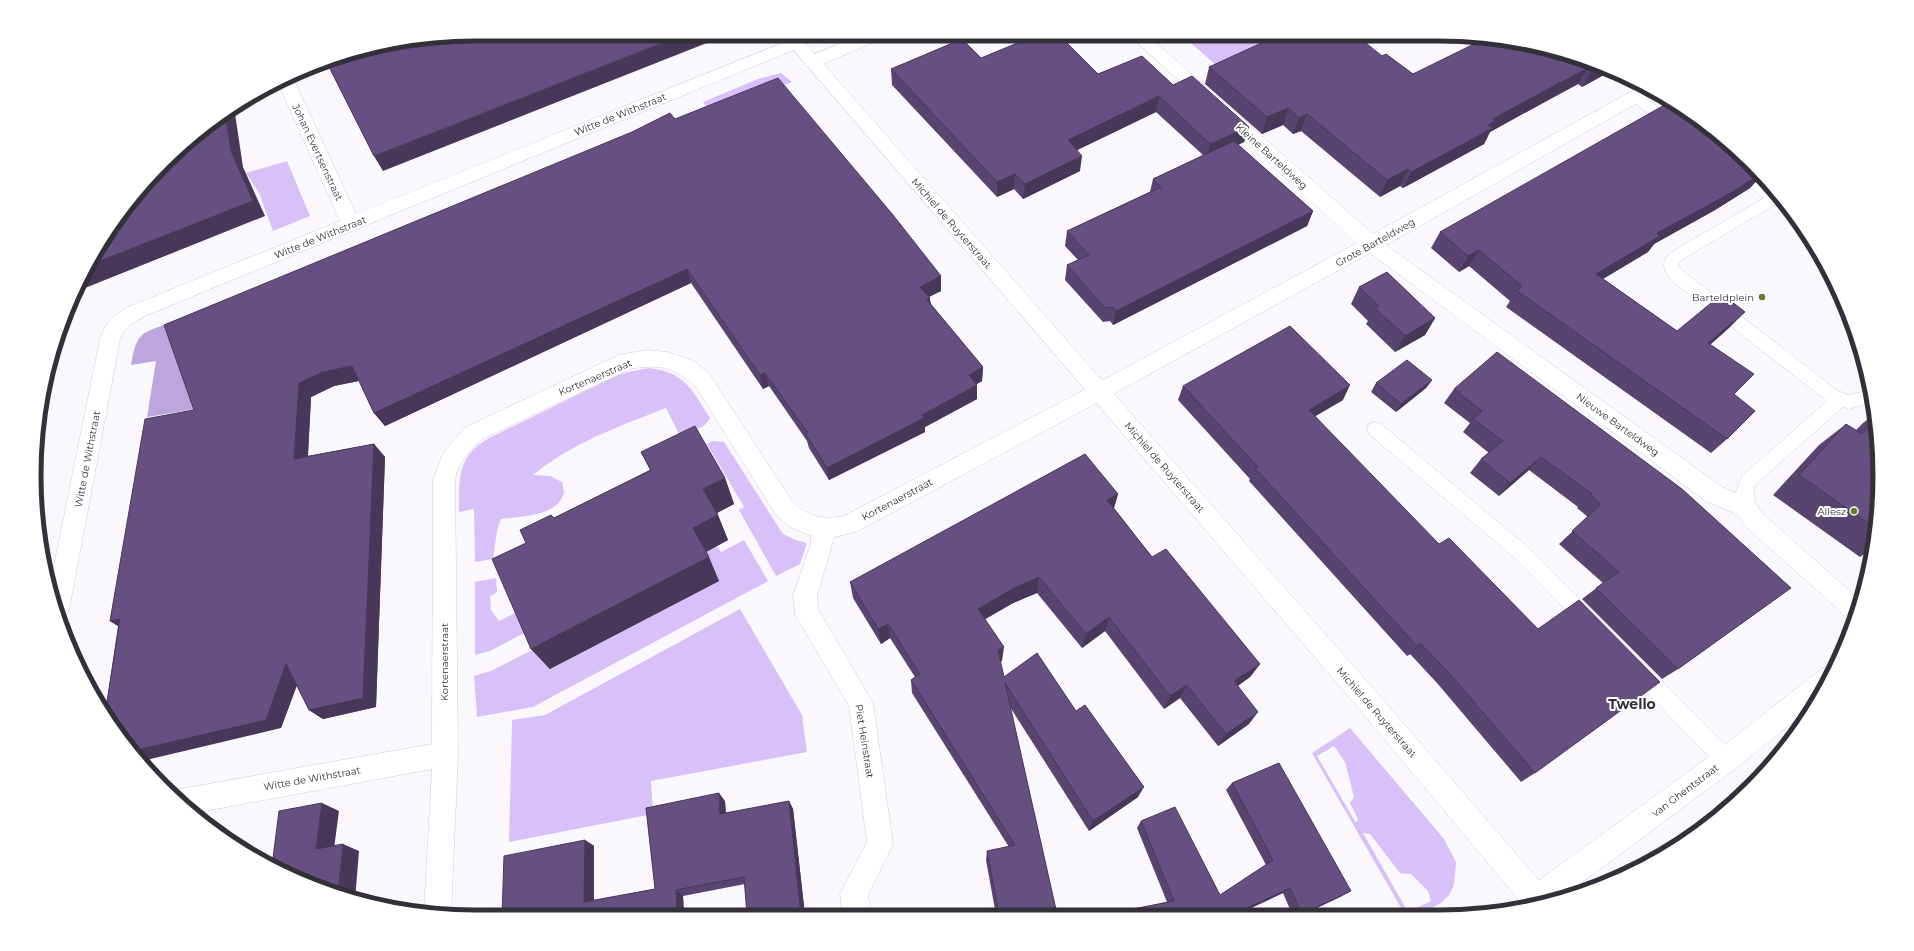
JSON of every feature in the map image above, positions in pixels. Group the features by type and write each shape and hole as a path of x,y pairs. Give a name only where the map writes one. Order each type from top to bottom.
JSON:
{"street":[{"name":"Witte de Withstraat","path":"59,599 110,340 115,328 125,318 140,310 351,224 786,41"},
{"name":"Michiel de Ruyterstraat","path":"793,41 1099,392 1534,899"},
{"path":"812,62 862,41"},
{"name":"Kleine Barteldweg","path":"1145,41 1370,244"},
{"name":"Johan Evertsenstraat","path":"287,84 351,224"},
{"name":"Grote Barteldweg","path":"1099,392 1642,93"},
{"name":"Nieuwe Barteldweg","path":"1370,244 1714,494 1746,508 1755,521 1852,608"},
{"name":"Kortenaerstraat","path":"438,908 445,754 445,474 462,444 480,429 626,361 651,358 675,361 696,372 784,508 799,522 823,528 836,528 858,520 1099,392"},
{"name":"Piet Heinstraat","path":"823,528 822,543 805,596 807,614 861,703 880,844 854,894 856,910"},
{"name":"van Ghentstraat","path":"1543,897 1726,760 1819,686"},
{"name":"Witte de Withstraat","path":"187,801 445,754"}],"lane":[{"path":"1642,93 1686,133"},
{"path":"1725,160 1766,191"},
{"path":"1777,204 1675,257 1671,261 1670,265 1677,277 1839,400 1849,402 1866,398"},
{"path":"1746,508 1744,494 1748,481 1839,400"},
{"path":"1375,429 1523,554 1600,632"},
{"path":"1627,660 1726,760"}],"shaded area":[{"path":"1189,41 1268,41 1216,65"},
{"path":"781,73 792,82 713,115 703,102 758,79"},
{"path":"287,161 310,216 273,231 259,193 246,173"},
{"path":"171,322 203,408 147,417 156,361 131,365 133,354 138,340 142,335"},
{"path":"649,368 661,370 671,374 686,384 710,418 705,425 681,438 666,408 580,444 533,475 550,476 562,482 564,493 560,501 554,507 538,514 501,519 497,531 493,559 475,562 474,509 459,512 459,489 462,469 465,460 471,452 489,438 618,375"},
{"path":"713,441 724,442 783,534 807,543 800,564 776,576 739,510 744,507 707,444"},
{"path":"744,540 768,581 533,707 477,717 474,676 491,671 540,646 551,669 719,581 703,553 717,546 721,552"},
{"path":"496,578 497,592 490,597 491,610 499,621 523,609 532,629 490,651 475,655 475,582"},
{"path":"740,609 802,715 807,752 651,781 653,814 509,842 512,720 545,715"},
{"path":"1350,728 1444,839 1456,862 1454,885 1449,895 1442,902 1428,910 1412,910 1431,901 1428,891 1411,874 1400,873 1370,834 1363,833 1407,910 1402,910 1312,753","holes":["1334,746 1345,762 1354,797 1350,803 1358,819 1356,823 1317,756"]}],"building":[{"path":"667,41 374,156 329,67 391,49 447,42"},
{"path":"957,41 964,41 981,58 1022,41 1065,41 1098,74 1142,56 1173,85 1192,76 1249,127 1210,144 1159,96 1068,140 1082,156 1025,184 1015,174 997,182 891,69"},
{"path":"1266,41 1363,41 1382,56 1386,54 1413,74 1476,43 1478,45 1481,44 1523,49 1551,56 1593,70 1588,68 1493,119 1495,121 1488,125 1493,128 1411,172 1408,169 1387,180 1307,114 1299,118 1288,108 1267,117 1209,67"},
{"path":"778,78 893,215 941,276 920,287 930,298 927,300 983,367 969,375 977,385 922,415 924,418 827,468 806,434 808,433 765,373 760,375 687,269 374,413 352,366 323,372 299,383 294,459 374,444 363,698 309,710 286,664 266,720 139,750 106,705 120,619 110,621 145,419 194,410 164,325 632,132 670,113 675,119"},
{"path":"1665,105 1703,131 1725,149 1755,177 1729,194 1657,233 1660,236 1596,274 1677,331 1722,294 1745,312 1708,343 1754,374 1734,394 1755,411 1727,439 1517,291 1522,286 1479,250 1468,256 1440,232"},
{"path":"226,120 231,151 253,201 97,262 114,234 131,211 168,168 189,149"},
{"path":"1234,141 1313,211 1116,311 1113,307 1105,308 1067,265 1089,255 1067,231 1161,187 1153,179"},
{"path":"1387,272 1435,318 1405,336 1375,308 1379,306 1359,287"},
{"path":"1290,326 1350,385 1309,410 1439,544 1449,538 1538,629 1579,600 1660,682 1535,773 1449,673 1420,643 1417,646 1255,468 1258,467 1183,386"},
{"path":"1497,352 1682,489 1791,588 1678,669 1596,588 1619,572 1572,531 1601,504 1590,495 1592,494 1541,457 1510,483 1481,459 1503,441 1473,419 1482,411 1454,389"},
{"path":"1407,360 1432,380 1401,404 1376,383"},
{"path":"1846,424 1862,434 1870,425 1873,476 1870,524 1799,475"},
{"path":"695,426 725,478 703,489 718,515 693,528 709,557 531,649 492,559 526,543 520,530 551,515 554,518 651,470 641,452"},
{"path":"1085,454 1118,494 1107,500 1152,557 1166,549 1260,664 1234,681 1258,712 1226,734 1187,685 1170,696 1109,617 1086,634 1039,577 1014,588 978,609 1004,647 998,650 1004,677 1037,653 1076,711 1085,705 1144,787 1093,821 1005,683 1056,910 998,910 987,851 1015,845 911,680 920,674 888,624 878,629 850,582"},
{"path":"1279,763 1351,891 1311,910 1300,910 1290,888 1243,910 1133,910 1174,901 1141,821 1175,807 1220,895 1273,860 1232,783"},
{"path":"719,793 720,814 789,801 800,910 747,910 744,877 676,890 677,910 502,910 504,856 585,840 584,902 655,889 646,808"},
{"path":"322,803 316,849 343,844 339,888 309,877 273,860 279,811"}],"place":[{"name":"Barteldplein","path":"1762,297"},
{"name":"Allesz","path":"1854,511"}],"district":[{"name":"Twello","path":"1632,704"}]}
